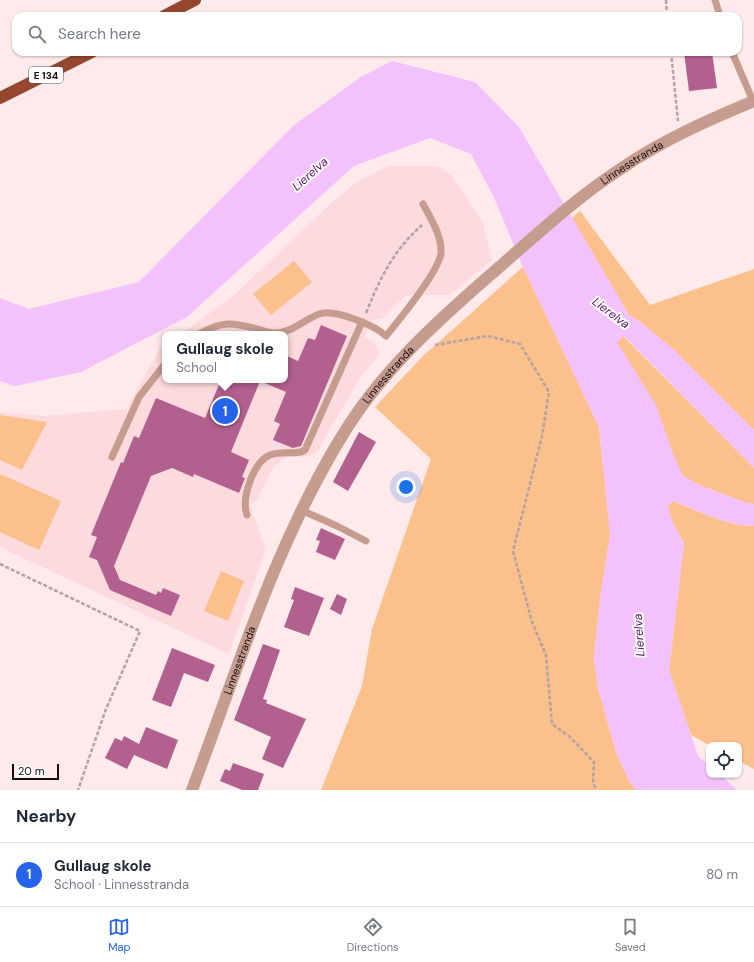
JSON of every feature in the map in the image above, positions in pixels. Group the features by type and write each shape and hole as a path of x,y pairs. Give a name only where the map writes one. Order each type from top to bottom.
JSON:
{"highway":[{"path":"172,12 195,0"},
{"name":"E 134","path":"0,98 84,56"}],"street":[{"name":"Linnesstranda","path":"192,790 271,580 301,510 342,435 371,393 418,340 571,205 597,185 650,150 683,131 753,101"}],"lane":[{"path":"715,0 719,12"},
{"path":"734,56 753,101"},
{"path":"287,331 320,314 336,314 362,322 380,330 386,336 436,268 441,254 436,230 423,204"},
{"path":"247,515 245,505 246,498 256,468 268,456 274,454 301,452 305,450 362,322"},
{"path":"204,331 211,327 235,323 265,331"},
{"path":"112,456 140,397 162,368"},
{"path":"301,510 366,541"}],"path":[{"path":"666,0 667,12"},
{"path":"671,56 679,123"},
{"path":"362,322 383,273 409,237 430,217"},
{"path":"435,345 488,336 520,344 549,392 542,436 513,551 532,622 546,655 552,724 570,737 594,762 593,782 596,790"},
{"path":"0,564 140,631 106,709 78,790"}],"shaded area":[{"path":"389,166 439,167 452,176 482,221 492,260 450,295 406,295 381,319 373,319 364,337 374,342 380,354 360,378 319,450 311,456 286,457 274,466 257,500 250,505 264,544 265,552 229,654 0,547 0,412 44,416 126,409 159,350 162,348 162,383 288,383 288,331 185,331 232,297 329,205 357,182"},
{"path":"580,211 650,305 754,269 754,430 674,350 639,321 629,315 572,218"},
{"path":"294,261 312,282 271,315 253,294"},
{"path":"523,267 599,427 610,534 600,599 594,658 598,688 616,752 629,781 636,790 321,790 362,686 372,629 431,459 375,407 423,356"},
{"path":"623,336 754,468 754,504 747,503 699,485 683,476 617,342"},
{"path":"0,415 47,422 22,470 0,460"},
{"path":"0,474 61,501 39,550 0,532"},
{"path":"672,501 723,521 733,524 754,526 754,769 742,763 742,742 706,742 706,743 691,735 669,670 684,543 672,521 668,506"},
{"path":"221,571 244,581 228,621 204,611"}],"water":[{"name":"Lierelva","path":"392,61 475,82 519,127 629,315 639,321 674,350 754,430 754,468 624,336 617,342 656,405 675,459 683,476 699,485 747,503 754,504 754,526 733,524 723,521 673,501 668,506 672,521 684,543 669,670 698,756 706,763 706,778 723,778 737,790 636,790 629,781 616,752 598,688 594,658 600,599 610,534 599,427 523,267 494,198 471,154 430,138 354,166 187,317 81,372 15,386 0,381 0,298 29,309 139,282 293,126 361,77"}],"building":[{"path":"685,56 713,56 717,88 689,91"},
{"path":"321,325 347,336 301,446 293,448 273,440 280,424 274,421 286,392 265,383 288,383 288,356 298,361 308,338 315,340"},
{"path":"220,383 259,383 231,452 249,460 242,477 245,478 239,493 194,474 193,477 172,468 151,476 114,566 120,580 156,595 158,591 161,593 163,588 180,595 171,616 110,590 97,560 89,557 97,537 91,535 121,462 123,463 134,436 139,438 156,398 205,418"},
{"path":"359,432 376,442 348,491 333,482"},
{"path":"321,528 345,539 335,560 316,552 320,541 316,540"},
{"path":"295,587 324,598 309,636 284,627 294,600 291,599"},
{"path":"337,594 347,599 341,615 330,609"},
{"path":"263,644 280,650 263,699 267,700 266,703 306,719 283,768 262,759 271,737 234,720"},
{"path":"172,648 215,665 208,682 184,673 171,707 152,700"},
{"path":"146,727 178,740 167,769 134,755 127,769 105,758 115,738 122,741 124,736 139,744"},
{"path":"233,763 264,774 258,790 242,790 220,781 225,769 230,771"}],"place":[{"name":"Gullaug skole","path":"225,411"}]}
